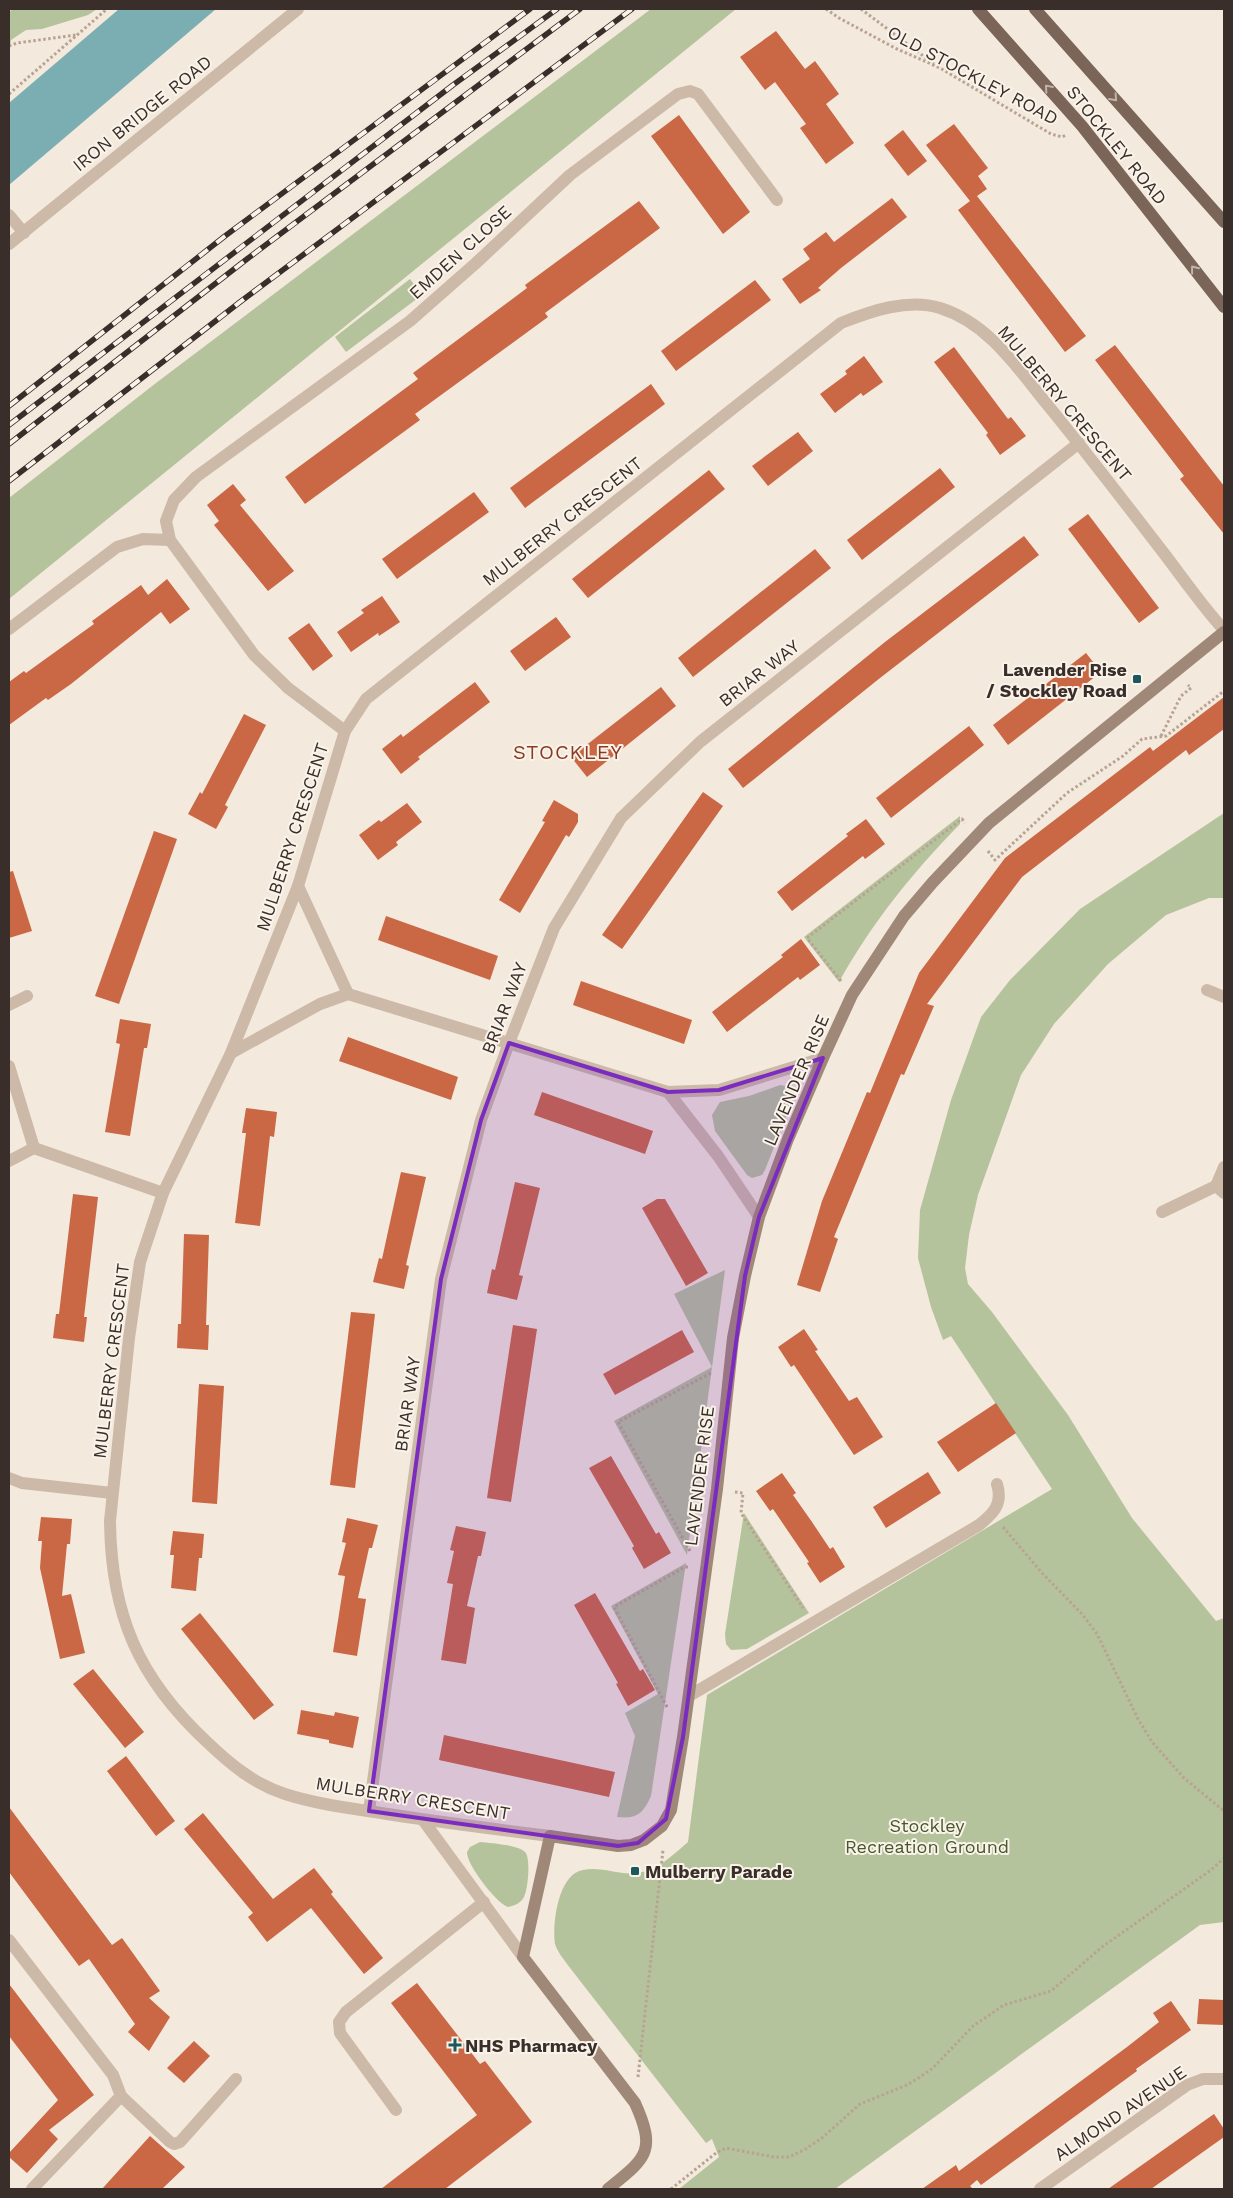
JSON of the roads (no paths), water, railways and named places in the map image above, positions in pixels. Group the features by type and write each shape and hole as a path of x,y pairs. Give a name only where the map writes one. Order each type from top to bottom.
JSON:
{"main road":[{"name":"STOCKLEY ROAD","path":"978,9 1082,126 1224,307"},
{"name":"STOCKLEY ROAD","path":"1035,9 1224,222"}],"street":[{"name":"IRON BRIDGE ROAD","path":"9,244 298,9"},
{"name":"EMDEN CLOSE","path":"170,540 166,521 174,500 196,477 410,320 476,263 570,175 670,98 684,92 698,94 777,200"},
{"path":"9,215 24,233"},
{"name":"MULBERRY CRESCENT","path":"550,1836 423,1820 369,1811 284,1794 265,1785 227,1761 196,1733 168,1701 138,1656 118,1600 110,1550 112,1493 129,1338 140,1262 163,1193 231,1053 298,886 345,732 366,699 841,323 868,312 919,304 940,308 973,323 995,342 1079,443 1224,631"},
{"name":"BRIAR WAY","path":"369,1811 441,1279 481,1120 554,928 621,818 700,742 1079,443"},
{"path":"9,629 117,547 143,539 170,540 254,655 288,688 345,732"},
{"name":"LAVENDER RISE","path":"550,1836 618,1846 631,1845 652,1835 662,1826 666,1819 673,1799 689,1696 717,1489 733,1338 745,1276 759,1217 823,1058 852,995 904,916 933,882 989,823 1224,631"},
{"path":"298,886 348,994"},
{"path":"1207,990 1224,997"},
{"path":"231,1053 320,1004 348,994 668,1092 719,1090 823,1058"},
{"path":"9,1005 27,996"},
{"path":"9,1066 34,1148"},
{"path":"668,1092 718,1156 759,1217"},
{"path":"9,1160 34,1148 163,1193"},
{"path":"1162,1212 1220,1189 1224,1167"},
{"path":"9,1478 22,1483 112,1493"},
{"path":"689,1696 979,1525 992,1514 1000,1499 997,1484"},
{"path":"423,1820 635,2103 646,2130 645,2152 638,2165 608,2189"},
{"path":"524,1957 550,1836"},
{"path":"396,2110 340,2033 338,2022 346,2012 484,1902"},
{"path":"9,1940 113,2075 121,2096 170,2142 176,2144 180,2142 236,2079"},
{"name":"ALMOND AVENUE","path":"1040,2189 1187,2085 1203,2079 1224,2078"},
{"path":"32,2189 121,2096"}],"water":[{"path":"119,9 216,9 9,185 9,103"}],"railway":[{"path":"9,406 225,236 530,9"},
{"path":"9,425 453,85 557,9"},
{"path":"9,444 247,259 580,9"},
{"path":"9,481 240,302 632,9"}],"place":[{"name":"Lavender Rise / Stockley Road","path":"1137,679"},
{"name":"Mulberry Parade","path":"635,1871"},
{"name":"NHS Pharmacy","path":"455,2045"}],"district":[{"name":"STOCKLEY","path":"568,752"}],"park label":[{"name":"Stockley Recreation Ground","path":"927,1835"}]}
